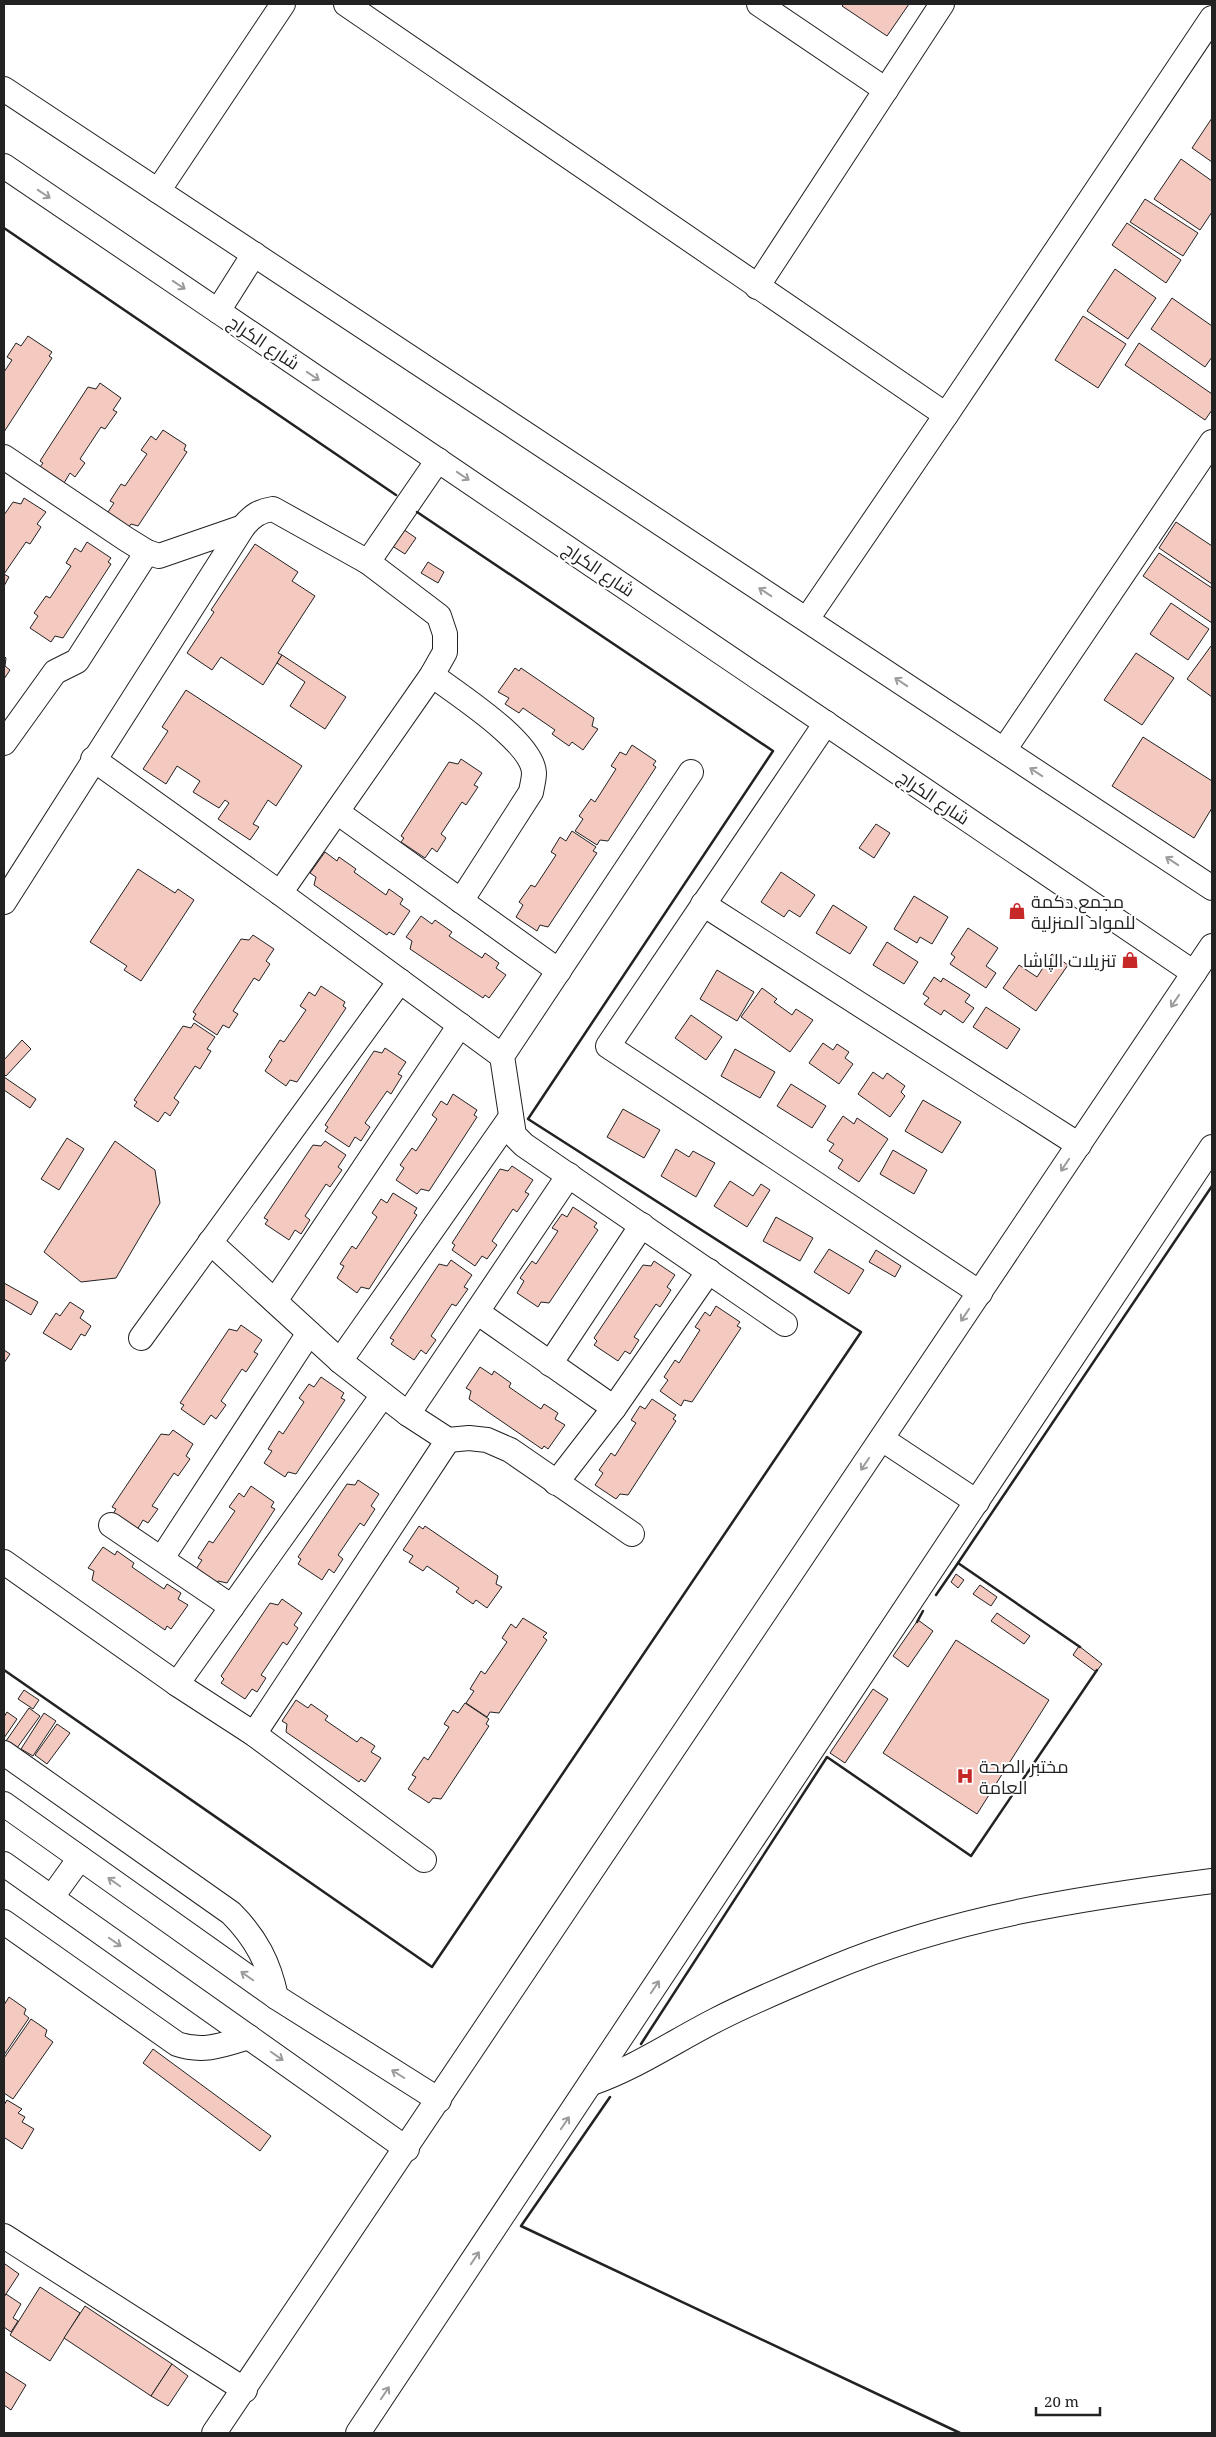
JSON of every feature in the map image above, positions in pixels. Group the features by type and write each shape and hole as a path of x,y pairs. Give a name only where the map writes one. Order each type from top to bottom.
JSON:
{"street":[{"path":"158,191 283,4"},
{"path":"346,4 946,415"},
{"path":"759,4 886,90"},
{"path":"757,286 942,4"},
{"path":"807,619 1208,32"},
{"path":"4,89 1212,888"},
{"name":"شارع الكراج","path":"4,166 1194,973"},
{"path":"218,311 254,254"},
{"path":"1004,750 1212,442"},
{"path":"4,456 147,552 159,556 243,527"},
{"path":"368,562 438,460"},
{"path":"7,889 243,527 253,516 261,511 273,509 368,562 439,616 445,634 445,652 432,675 280,893"},
{"path":"4,743 55,672 77,661 147,552"},
{"path":"432,675 515,738 529,758 534,772 531,792 461,901"},
{"path":"826,723 608,1046 980,1293"},
{"path":"93,759 502,1056"},
{"path":"691,772 502,1056 514,1135 524,1145 785,1324"},
{"path":"337,812 559,971"},
{"path":"703,904 1079,1145"},
{"path":"214,2433 407,2149 1212,946"},
{"path":"141,1338 400,981"},
{"path":"275,1301 460,1025"},
{"path":"340,1361 511,1117"},
{"path":"358,2433 592,2084 1212,1146"},
{"path":"408,1414 569,1175"},
{"path":"550,1364 642,1225"},
{"path":"210,1242 340,1361 408,1414 448,1440 469,1438 487,1440 510,1450 632,1534"},
{"path":"556,1483 614,1408 709,1271"},
{"path":"477,1312 614,1408"},
{"path":"162,1558 309,1332"},
{"path":"177,1684 384,1395"},
{"path":"882,1439 978,1502"},
{"path":"254,1734 448,1440"},
{"path":"111,1525 162,1558 232,1608"},
{"path":"4,1562 177,1684 254,1734 424,1860"},
{"path":"4,1752 231,1913 256,1941 265,1958 276,1997"},
{"path":"4,1804 276,1997 439,2100"},
{"path":"52,1897 80,1858"},
{"path":"4,1864 407,2149"},
{"path":"592,2084 647,2060 686,2036 742,2007 832,1968 894,1945 1025,1909 1212,1881"},
{"path":"4,1922 178,2044 191,2048 206,2049 248,2036"},
{"path":"4,2236 245,2390"}],"building":[{"path":"844,4 909,4 887,36 842,6"},
{"path":"1212,118 1212,162 1192,148"},
{"path":"1181,159 1212,181 1212,212 1200,230 1154,199"},
{"path":"1145,199 1198,233 1183,256 1130,222"},
{"path":"1127,223 1181,260 1166,283 1112,245"},
{"path":"1115,269 1156,298 1128,339 1087,311"},
{"path":"1172,298 1212,326 1212,357 1205,367 1151,329"},
{"path":"1083,316 1126,344 1098,388 1055,360"},
{"path":"28,336 52,352 49,356 52,358 4,432 4,372 12,360 7,357 16,343 21,346"},
{"path":"1139,343 1212,394 1212,410 1205,420 1125,365"},
{"path":"100,383 121,398 113,410 117,412 105,429 101,427 80,459 85,463 75,477 70,473 64,483 40,467 43,463 40,461 88,387 96,389"},
{"path":"163,430 186,445 184,450 187,452 138,526 131,524 127,529 106,515 114,503 110,501 121,484 125,486 147,454 141,450 151,436 156,440"},
{"path":"24,498 46,512 37,524 41,527 30,544 26,542 4,574 4,515 13,502 21,504"},
{"path":"1176,522 1212,546 1212,584 1159,548"},
{"path":"400,527 416,538 405,554 389,544"},
{"path":"87,542 111,558 108,562 111,564 63,638 55,636 51,642 30,628 38,616 34,613 46,596 50,598 71,566 66,563 75,548 81,552"},
{"path":"255,544 298,572 292,581 315,596 278,653 282,655 263,685 221,657 212,670 187,653 214,612 211,610"},
{"path":"1159,553 1212,588 1212,623 1143,576"},
{"path":"428,562 444,572 438,583 421,573"},
{"path":"4,574 9,577 4,586"},
{"path":"1171,603 1209,629 1188,660 1150,634"},
{"path":"1212,647 1212,697 1187,679"},
{"path":"1136,653 1174,678 1142,725 1104,700"},
{"path":"282,655 346,697 325,729 290,706 305,682 277,663"},
{"path":"4,656 6,658 5,666 10,670 4,679"},
{"path":"515,668 519,671 521,668 594,718 592,726 598,729 583,750 572,742 569,746 552,734 555,730 523,708 519,713 505,704 509,698 498,692"},
{"path":"186,690 302,766 276,806 268,800 253,824 259,827 250,840 218,819 229,803 225,800 219,808 193,792 200,781 177,766 166,784 143,769 168,731 162,727"},
{"path":"1143,737 1212,781 1212,808 1194,838 1112,786"},
{"path":"632,745 656,761 653,765 656,767 608,841 600,840 597,845 575,831 583,819 579,816 591,799 595,802 616,769 611,766 620,752 626,755"},
{"path":"461,759 482,773 474,785 478,787 466,805 462,802 441,834 446,838 437,852 432,848 425,858 401,842 404,838 401,836 449,762 458,764"},
{"path":"876,824 890,833 874,858 859,848"},
{"path":"572,831 596,847 593,851 597,853 548,927 540,925 537,931 516,917 523,905 519,902 531,885 535,887 556,855 551,852 560,837 566,841"},
{"path":"325,852 337,861 339,857 356,869 354,872 386,895 389,889 403,899 400,904 410,911 394,935 389,932 387,935 314,885 316,877 310,873"},
{"path":"138,869 175,893 178,889 194,900 141,981 124,970 127,966 90,942"},
{"path":"781,872 815,895 800,917 789,910 784,917 761,902"},
{"path":"914,896 948,917 932,944 920,937 917,943 894,929"},
{"path":"833,905 867,927 850,954 816,933"},
{"path":"421,916 432,924 435,920 452,932 449,936 482,958 485,953 499,963 496,968 506,975 489,998 485,995 483,998 410,949 412,941 406,937"},
{"path":"968,928 998,948 986,966 996,973 986,988 950,964 955,957 951,954"},
{"path":"253,935 274,949 266,961 270,964 259,981 254,978 233,1011 238,1014 229,1028 223,1025 217,1035 193,1019 196,1014 193,1012 241,939 249,940"},
{"path":"887,942 918,962 904,984 873,965"},
{"path":"1052,954 1068,965 1036,1011 1003,988 1019,965 1037,977"},
{"path":"717,970 754,992 737,1021 700,999"},
{"path":"934,977 941,982 943,978 970,995 965,1002 974,1008 963,1023 944,1010 941,1015 924,1004 929,998 923,994"},
{"path":"321,986 345,1002 343,1006 346,1008 297,1082 290,1080 286,1086 265,1071 272,1060 269,1057 280,1040 284,1042 306,1010 300,1006 309,992 315,996"},
{"path":"762,988 777,999 774,1002 792,1015 796,1009 813,1020 790,1052 741,1017"},
{"path":"986,1007 1020,1029 1007,1049 973,1027"},
{"path":"691,1015 722,1037 706,1060 675,1038"},
{"path":"194,1023 215,1037 207,1049 211,1051 200,1069 195,1066 174,1098 179,1102 170,1116 165,1112 158,1122 134,1106 137,1102 134,1100 183,1026 191,1028"},
{"path":"22,1040 31,1049 6,1076 4,1074 4,1060"},
{"path":"823,1043 833,1050 837,1044 849,1052 845,1058 853,1064 839,1084 809,1063"},
{"path":"385,1048 406,1062 398,1074 402,1076 391,1094 387,1091 365,1123 370,1127 361,1141 355,1137 349,1147 325,1131 328,1127 325,1125 374,1051 382,1053"},
{"path":"735,1049 775,1072 760,1098 721,1076"},
{"path":"873,1072 883,1079 887,1073 905,1086 901,1092 905,1096 890,1117 858,1094"},
{"path":"4,1077 36,1099 30,1108 4,1090"},
{"path":"791,1084 826,1106 812,1128 777,1106"},
{"path":"453,1094 477,1110 474,1115 477,1117 429,1191 421,1189 417,1194 396,1180 404,1168 400,1165 412,1148 416,1151 437,1119 432,1115 441,1101 447,1105"},
{"path":"923,1100 961,1122 942,1153 905,1131"},
{"path":"623,1109 660,1130 644,1158 607,1137"},
{"path":"843,1116 854,1124 857,1118 888,1139 859,1182 838,1168 843,1160 829,1151 834,1144 827,1140"},
{"path":"67,1138 84,1149 59,1190 41,1179"},
{"path":"115,1141 155,1170 160,1203 116,1278 81,1282 44,1252"},
{"path":"325,1141 346,1155 338,1167 342,1170 330,1187 326,1184 305,1216 310,1220 301,1234 295,1230 289,1240 265,1224 268,1220 264,1218 313,1145 321,1146"},
{"path":"676,1149 689,1157 693,1151 715,1163 696,1197 661,1176"},
{"path":"893,1150 927,1170 914,1194 880,1174"},
{"path":"512,1166 533,1180 525,1192 529,1194 517,1212 513,1209 492,1241 497,1245 487,1259 482,1256 475,1266 452,1250 455,1245 452,1243 500,1169 508,1171"},
{"path":"730,1181 753,1196 761,1184 770,1190 747,1227 714,1206"},
{"path":"393,1193 417,1208 414,1213 417,1215 369,1289 361,1287 357,1293 337,1278 344,1266 340,1264 352,1246 356,1249 377,1217 372,1213 381,1199 387,1203"},
{"path":"573,1207 597,1223 594,1227 598,1230 549,1303 541,1302 538,1307 517,1293 524,1281 520,1278 532,1261 536,1264 558,1231 552,1228 562,1214 567,1217"},
{"path":"776,1217 813,1238 800,1261 763,1241"},
{"path":"829,1249 864,1270 849,1294 814,1272"},
{"path":"876,1250 901,1266 895,1277 869,1262"},
{"path":"451,1260 472,1275 464,1287 468,1289 456,1306 452,1304 431,1336 436,1340 426,1354 421,1350 414,1360 391,1344 394,1340 390,1338 439,1264 447,1266"},
{"path":"654,1261 675,1275 667,1287 671,1290 660,1307 656,1304 634,1337 639,1340 630,1354 625,1351 618,1361 594,1345 597,1341 594,1338 643,1265 651,1266"},
{"path":"4,1283 38,1302 31,1315 4,1299"},
{"path":"70,1302 84,1311 80,1318 91,1326 85,1336 81,1334 71,1350 43,1333 56,1313 60,1316"},
{"path":"716,1306 740,1322 737,1326 741,1328 692,1402 684,1400 681,1406 660,1391 668,1380 664,1377 675,1360 679,1363 700,1330 695,1327 705,1312 710,1316"},
{"path":"241,1325 262,1340 254,1352 258,1354 246,1372 242,1369 221,1401 226,1405 216,1419 211,1415 204,1425 181,1409 184,1405 180,1403 229,1329 237,1331"},
{"path":"4,1350 10,1354 4,1363"},
{"path":"480,1367 492,1375 494,1371 511,1383 509,1387 541,1409 544,1404 558,1413 555,1419 565,1425 548,1449 544,1446 542,1449 469,1399 471,1391 466,1388"},
{"path":"321,1377 344,1393 341,1398 345,1400 296,1474 288,1472 285,1477 264,1463 272,1451 268,1449 279,1431 283,1434 304,1402 299,1398 309,1384 314,1387"},
{"path":"652,1399 676,1415 673,1419 676,1421 628,1495 620,1494 616,1499 595,1485 603,1473 599,1470 611,1453 615,1456 636,1423 631,1420 640,1406 645,1409"},
{"path":"173,1430 193,1444 186,1456 190,1459 178,1476 174,1473 152,1506 158,1509 148,1523 143,1520 137,1530 113,1514 116,1509 112,1507 161,1434 169,1435"},
{"path":"358,1480 379,1494 371,1506 375,1509 364,1526 360,1523 338,1555 343,1559 334,1573 329,1569 322,1580 298,1564 301,1559 298,1557 347,1484 355,1485"},
{"path":"251,1486 274,1502 271,1507 275,1509 227,1583 218,1581 215,1586 194,1572 202,1560 198,1558 209,1541 213,1543 235,1511 229,1507 239,1493 244,1497"},
{"path":"419,1526 423,1529 425,1526 498,1576 496,1584 502,1587 487,1608 476,1600 473,1604 456,1592 459,1588 427,1566 423,1571 409,1562 413,1556 403,1550"},
{"path":"103,1547 115,1555 117,1551 134,1563 132,1567 164,1589 167,1584 181,1593 178,1599 188,1605 171,1629 167,1626 165,1630 92,1580 94,1571 88,1568"},
{"path":"956,1574 964,1580 958,1588 951,1582"},
{"path":"980,1585 997,1597 991,1606 973,1594"},
{"path":"282,1599 302,1613 294,1625 298,1628 287,1645 283,1642 261,1675 266,1678 257,1692 252,1689 245,1699 221,1683 224,1679 221,1676 270,1603 278,1605"},
{"path":"997,1613 1030,1636 1024,1644 991,1621"},
{"path":"523,1618 547,1633 543,1637 547,1640 499,1713 490,1712 487,1717 466,1703 474,1691 470,1689 481,1671 485,1674 507,1642 502,1638 511,1624 516,1628"},
{"path":"918,1620 933,1631 908,1667 893,1656"},
{"path":"956,1640 1049,1700 977,1814 883,1753"},
{"path":"1079,1646 1102,1664 1096,1672 1073,1655"},
{"path":"873,1689 888,1699 845,1763 830,1753"},
{"path":"24,1690 39,1700 33,1709 18,1699"},
{"path":"296,1700 308,1708 311,1704 328,1716 325,1720 357,1742 361,1737 375,1746 371,1752 381,1758 365,1782 361,1779 359,1782 286,1732 287,1724 282,1721"},
{"path":"465,1703 489,1719 486,1724 489,1726 441,1799 433,1798 429,1803 408,1789 416,1777 412,1775 424,1757 428,1760 449,1727 444,1724 453,1710 458,1713"},
{"path":"29,1708 40,1716 17,1748 6,1741"},
{"path":"7,1712 17,1719 4,1738 4,1717"},
{"path":"44,1713 56,1721 33,1756 21,1749"},
{"path":"57,1724 70,1733 47,1764 35,1755"},
{"path":"9,1997 26,2009 24,2014 29,2018 4,2055 4,2005"},
{"path":"31,2019 47,2030 45,2036 53,2042 13,2099 4,2093 4,2058"},
{"path":"153,2049 271,2136 260,2151 143,2063"},
{"path":"7,2100 22,2109 18,2113 25,2117 22,2122 34,2129 22,2149 5,2138 4,2141 4,2105"},
{"path":"5,2264 19,2274 4,2297 4,2267"},
{"path":"40,2287 80,2313 50,2361 10,2335"},
{"path":"6,2294 21,2304 13,2318 18,2321 11,2332 4,2327 4,2297"},
{"path":"85,2306 172,2364 151,2396 64,2338"},
{"path":"172,2364 188,2376 168,2406 151,2396"},
{"path":"4,2371 26,2385 11,2410 4,2405"}],"wall":[{"path":"4,228 396,495"},
{"path":"4,1670 432,1967 861,1332 528,1119 773,751 417,512"},
{"path":"1080,1647 958,1563 1212,1186"},
{"path":"936,1595 958,1563"},
{"path":"917,1622 923,1611"},
{"path":"641,2044 827,1757 971,1856 1097,1670"},
{"path":"610,2097 521,2226 960,2433"}],"place":[{"name":"مجمع دكمة للمواد المنزلية","path":"1017,911"},
{"name":"تنزيلات الپاشا","path":"1130,960"},
{"name":"مختبر الصحة العامة","path":"965,1776"}]}
